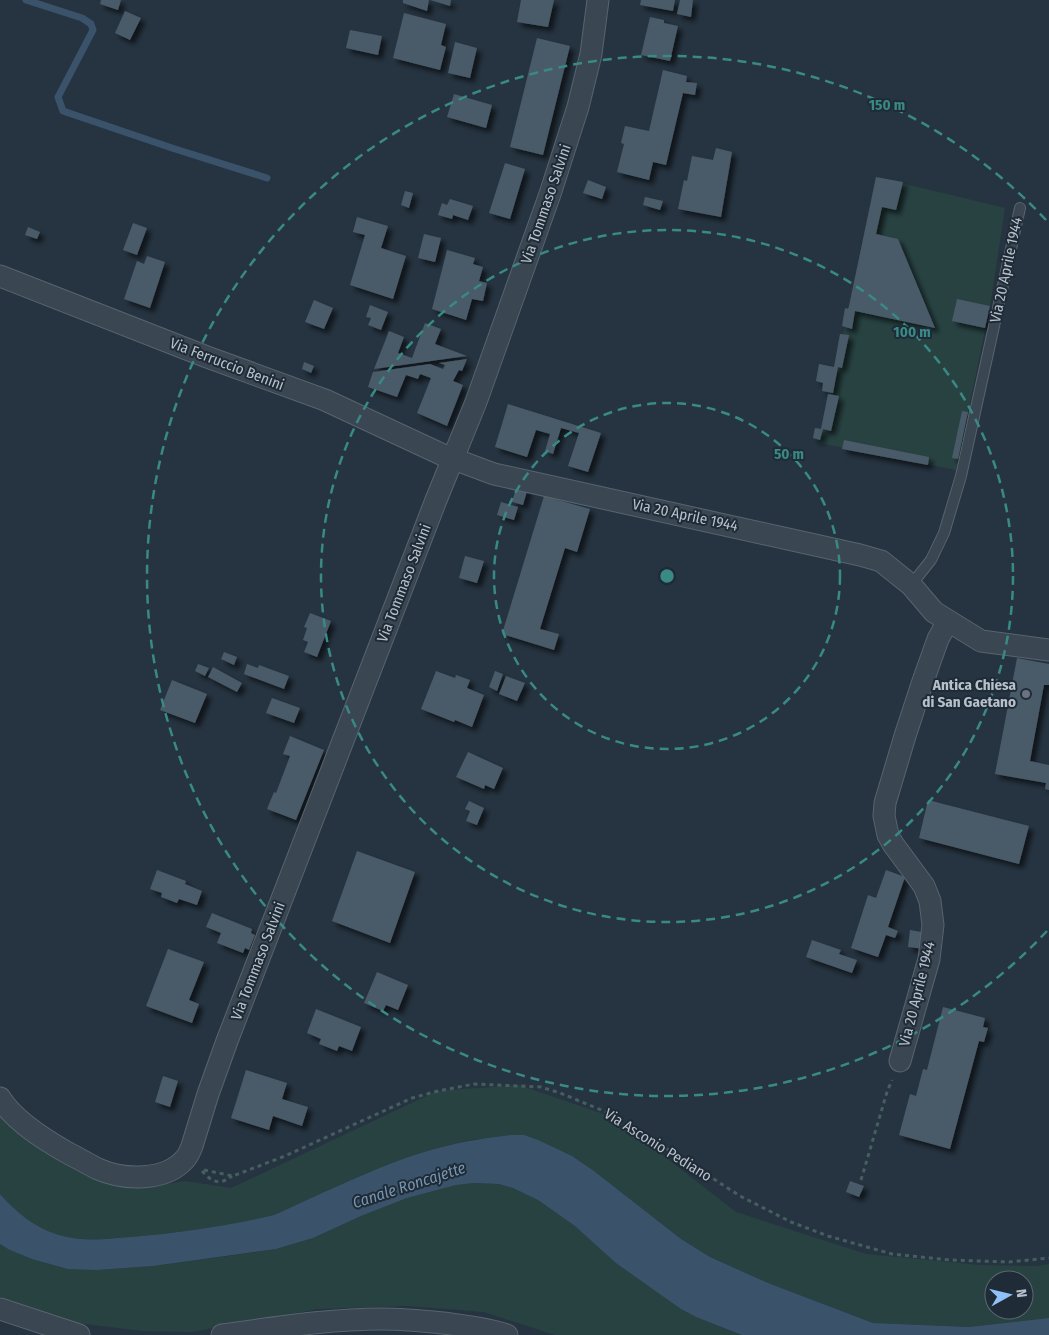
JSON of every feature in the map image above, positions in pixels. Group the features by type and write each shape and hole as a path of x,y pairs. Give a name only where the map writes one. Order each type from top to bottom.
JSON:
{"street":[{"name":"Via Tommaso Salvini","path":"193,1164 192,1146 227,1041 452,458 476,402 550,194 578,107 590,54 598,0"},
{"name":"Via Ferruccio Benini","path":"0,276 207,357 325,400 452,458"},
{"name":"Via 20 Aprile 1944","path":"452,458 494,474 860,554 881,561 911,585 934,612 981,641 1049,650"},
{"name":"Via 20 Aprile 1944","path":"900,1061 929,959 933,925 930,901 924,886 888,835 884,816 885,803 922,684 938,639 948,621"},
{"path":"0,1098 6,1109 46,1142 99,1169 126,1176 151,1176 176,1167 193,1164"},
{"path":"0,1310 80,1335"},
{"path":"222,1335 326,1322 381,1319 417,1320 466,1326 494,1330 507,1335"}],"lane":[{"name":"Via 20 Aprile 1944","path":"911,585 932,560 944,533 961,476 1020,208"}],"path":[{"path":"861,1180 886,1092 900,1061"},
{"name":"Via Asconio Pediano","path":"193,1164 208,1178 217,1182 225,1181 232,1176 285,1156 412,1098 474,1084 541,1087 616,1116 740,1196 791,1222 828,1236 892,1254 950,1260 1009,1262 1049,1258"},
{"path":"214,1172 232,1176"}],"green space":[{"path":"876,177 1005,208 990,306 956,470 819,443 820,440 813,438 815,428 821,429 828,394 823,383 816,381 819,364 834,367 840,334 843,334 845,327 842,326 845,308 849,306"},
{"path":"519,1085 615,1118 736,1212 866,1254 980,1265 1037,1266 1049,1264 1049,1318 1034,1320 1034,1270 984,1270 984,1320 1031,1320 969,1327 873,1323 768,1283 710,1257 681,1239 572,1156 524,1135 465,1141 441,1147 394,1163 274,1215 221,1226 167,1233 104,1239 68,1237 50,1232 34,1224 19,1213 0,1194 0,1110 91,1176 141,1188 185,1181 231,1188 437,1091"},
{"path":"474,1183 499,1184 513,1188 538,1200 575,1226 681,1309 742,1335 555,1335 484,1312 407,1306 318,1309 192,1332 142,1331 77,1323 0,1297 0,1244 8,1249 97,1270 153,1266 276,1249 313,1238 407,1198 456,1185"}],"water":[{"name":"Canale Roncajette","path":"524,1135 572,1156 681,1239 710,1257 768,1283 873,1323 969,1327 1049,1318 1049,1335 742,1335 681,1309 616,1263 575,1226 538,1200 513,1188 499,1184 474,1183 456,1185 407,1198 313,1238 276,1249 153,1266 97,1270 68,1269 32,1259 0,1244 0,1194 19,1213 34,1224 59,1235 86,1239 104,1239 167,1233 221,1226 274,1215 357,1178 420,1153 484,1139"}],"building":[{"path":"101,0 121,0 118,10 100,4"},
{"path":"403,0 429,0 427,11 403,3"},
{"path":"430,0 451,0 450,6"},
{"path":"521,0 554,0 548,27 517,22"},
{"path":"641,0 675,0 673,11 640,5"},
{"path":"680,0 693,0 691,17 677,14"},
{"path":"125,11 141,18 130,40 115,33"},
{"path":"404,13 446,24 441,45 446,47 440,70 393,58"},
{"path":"650,17 678,26 670,61 641,55"},
{"path":"350,30 382,36 378,55 346,48"},
{"path":"537,38 570,46 543,155 510,147"},
{"path":"455,42 477,48 470,78 448,73"},
{"path":"663,70 687,76 686,82 697,83 695,95 683,93 666,165 653,162 649,180 617,172 624,144 621,143 625,126 649,131"},
{"path":"454,94 492,105 486,128 447,117"},
{"path":"716,148 732,152 721,217 678,209 684,180 687,181 692,156 713,160"},
{"path":"505,163 525,169 510,219 489,213"},
{"path":"876,177 903,182 896,210 882,207 876,234 898,239 935,328 855,311 852,329 842,326 845,308 848,309 849,306"},
{"path":"588,180 606,187 602,199 583,193"},
{"path":"405,191 413,193 409,208 401,205"},
{"path":"645,197 663,201 660,210 643,205"},
{"path":"450,199 473,206 468,220 453,215 452,219 438,215 442,203 447,205"},
{"path":"357,217 388,226 381,248 406,256 393,299 350,285 365,235 353,232"},
{"path":"133,223 147,228 137,255 123,250"},
{"path":"28,227 40,232 37,239 25,235"},
{"path":"424,234 441,238 435,262 418,258"},
{"path":"447,250 475,258 473,264 483,267 479,281 487,283 483,301 472,299 466,320 432,309"},
{"path":"147,256 165,262 150,308 124,299 137,261 144,264"},
{"path":"957,299 990,306 985,328 952,321"},
{"path":"314,300 333,308 324,329 305,322"},
{"path":"370,305 388,312 381,330 368,325 371,318 366,317"},
{"path":"425,323 441,329 435,344 467,356 374,369 389,331 404,337 398,353 412,358"},
{"path":"840,334 849,335 842,368 838,367 833,393 822,391 823,383 816,381 819,364 834,367"},
{"path":"467,359 462,371 459,370 453,381 463,385 447,426 417,413 431,378 420,374 418,379 406,375 397,397 368,387 373,372 430,364 443,369 445,365 439,363"},
{"path":"304,362 314,366 311,373 302,369"},
{"path":"828,394 839,396 831,431 823,429 820,440 813,438 815,428 821,429"},
{"path":"508,404 601,433 588,472 568,466 579,433 561,428 553,454 545,451 550,434 536,430 527,457 495,447"},
{"path":"962,411 968,412 958,459 952,458"},
{"path":"844,440 929,457 928,465 842,449"},
{"path":"517,485 528,488 523,505 512,502"},
{"path":"544,496 590,509 577,552 565,548 540,629 559,634 554,650 502,634"},
{"path":"501,502 518,507 514,520 497,515"},
{"path":"465,556 484,561 477,583 459,578"},
{"path":"310,613 331,621 317,657 304,652 308,642 303,640 307,628 304,627"},
{"path":"224,652 237,657 234,665 221,659"},
{"path":"1017,658 1049,664 1049,685 1044,685 1030,761 1049,765 1049,790 1045,789 1046,783 995,774"},
{"path":"198,664 209,668 205,676 195,671"},
{"path":"247,664 258,668 259,665 289,676 284,689 244,674"},
{"path":"213,667 242,683 237,692 208,677"},
{"path":"436,671 455,678 456,675 470,680 467,688 484,695 472,727 421,709"},
{"path":"495,671 503,674 497,691 489,687"},
{"path":"506,676 525,683 517,701 499,694"},
{"path":"172,680 207,694 195,723 160,710"},
{"path":"272,698 300,708 294,723 266,713"},
{"path":"290,736 324,750 296,820 267,809 274,792 276,793 290,756 283,754"},
{"path":"468,752 503,768 494,789 485,785 484,789 456,777"},
{"path":"928,800 1029,826 1019,864 919,838"},
{"path":"469,801 484,808 477,825 466,821 470,811 465,809"},
{"path":"357,851 415,872 390,943 332,921"},
{"path":"157,870 186,881 185,884 202,891 197,905 179,899 177,903 161,897 162,893 150,889"},
{"path":"886,870 905,877 888,927 898,931 895,938 886,935 878,957 851,948 868,895 876,898"},
{"path":"212,913 252,929 251,933 255,935 249,950 245,948 243,953 217,943 221,933 206,927"},
{"path":"910,930 927,933 924,949 908,947"},
{"path":"812,940 841,950 839,954 857,960 852,973 806,957"},
{"path":"168,949 204,962 189,1000 199,1004 192,1023 146,1006"},
{"path":"377,972 408,985 398,1010 386,1005 383,1011 364,1003"},
{"path":"943,1007 985,1018 983,1027 988,1028 984,1042 979,1041 950,1149 899,1135 910,1094 916,1096 923,1069 927,1070"},
{"path":"316,1009 361,1027 352,1051 339,1046 337,1051 319,1044 321,1039 307,1033"},
{"path":"246,1070 287,1083 282,1099 308,1107 302,1126 273,1116 269,1130 231,1118"},
{"path":"163,1076 178,1081 170,1107 155,1102"},
{"path":"850,1181 864,1186 859,1197 846,1192"}],"waterway":[{"path":"26,0 82,18 91,24 93,30 58,97 63,111 267,178"}],"place":[{"name":"Antica Chiesa di San Gaetano","path":"1026,694"}]}
